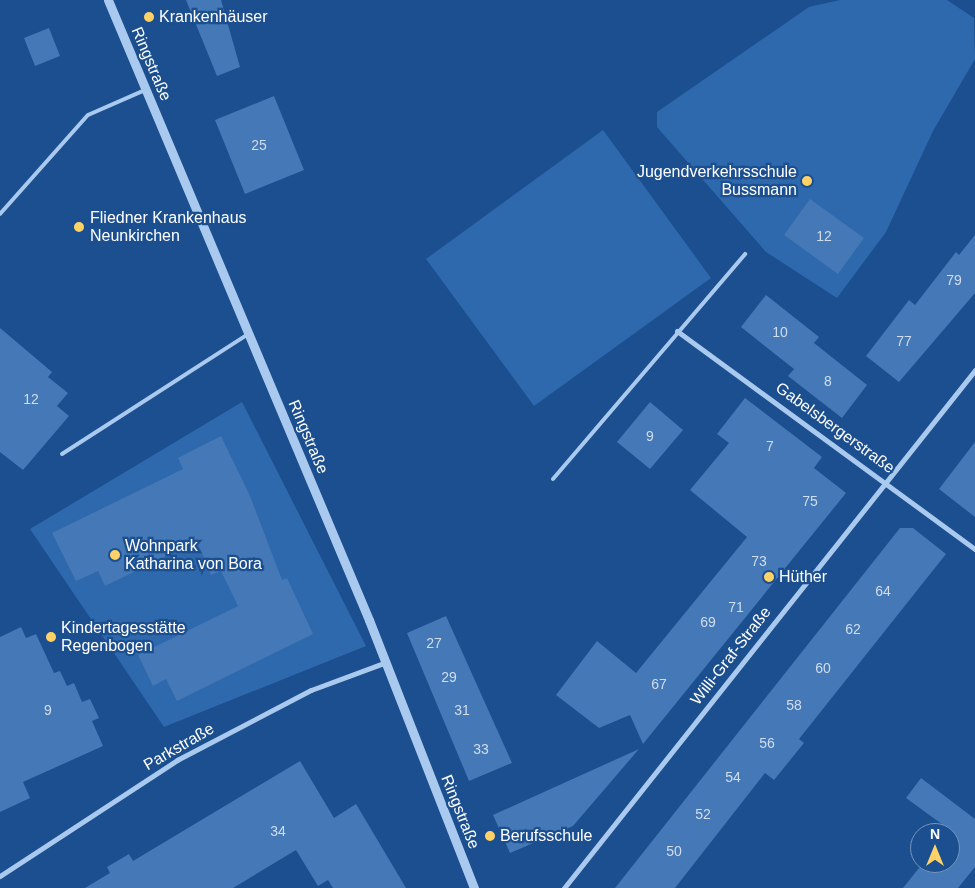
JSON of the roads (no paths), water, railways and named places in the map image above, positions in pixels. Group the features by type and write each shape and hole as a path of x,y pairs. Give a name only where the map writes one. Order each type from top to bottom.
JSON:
{"street":[{"name":"Ringstraße","path":"108,0 384,663 474,888"},
{"name":"Gabelsbergerstraße","path":"678,331 885,480 975,549"},
{"name":"Willi-Graf-Straße","path":"564,888 885,480 975,370"},
{"name":"Parkstraße","path":"0,876 177,760 311,690 384,663"}],"lane":[{"path":"0,214 88,115 145,90"},
{"path":"553,479 745,254"},
{"path":"62,454 248,334"}],"place":[{"name":"Krankenhäuser","path":"149,17"},
{"name":"Jugendverkehrsschule Bussmann","path":"807,181"},
{"name":"Fliedner Krankenhaus Neunkirchen","path":"79,227"},
{"name":"Wohnpark Katharina von Bora","path":"115,555"},
{"name":"Hüther","path":"769,577"},
{"name":"Kindertagesstätte Regenbogen","path":"51,637"},
{"name":"Berufsschule","path":"490,836"}]}
